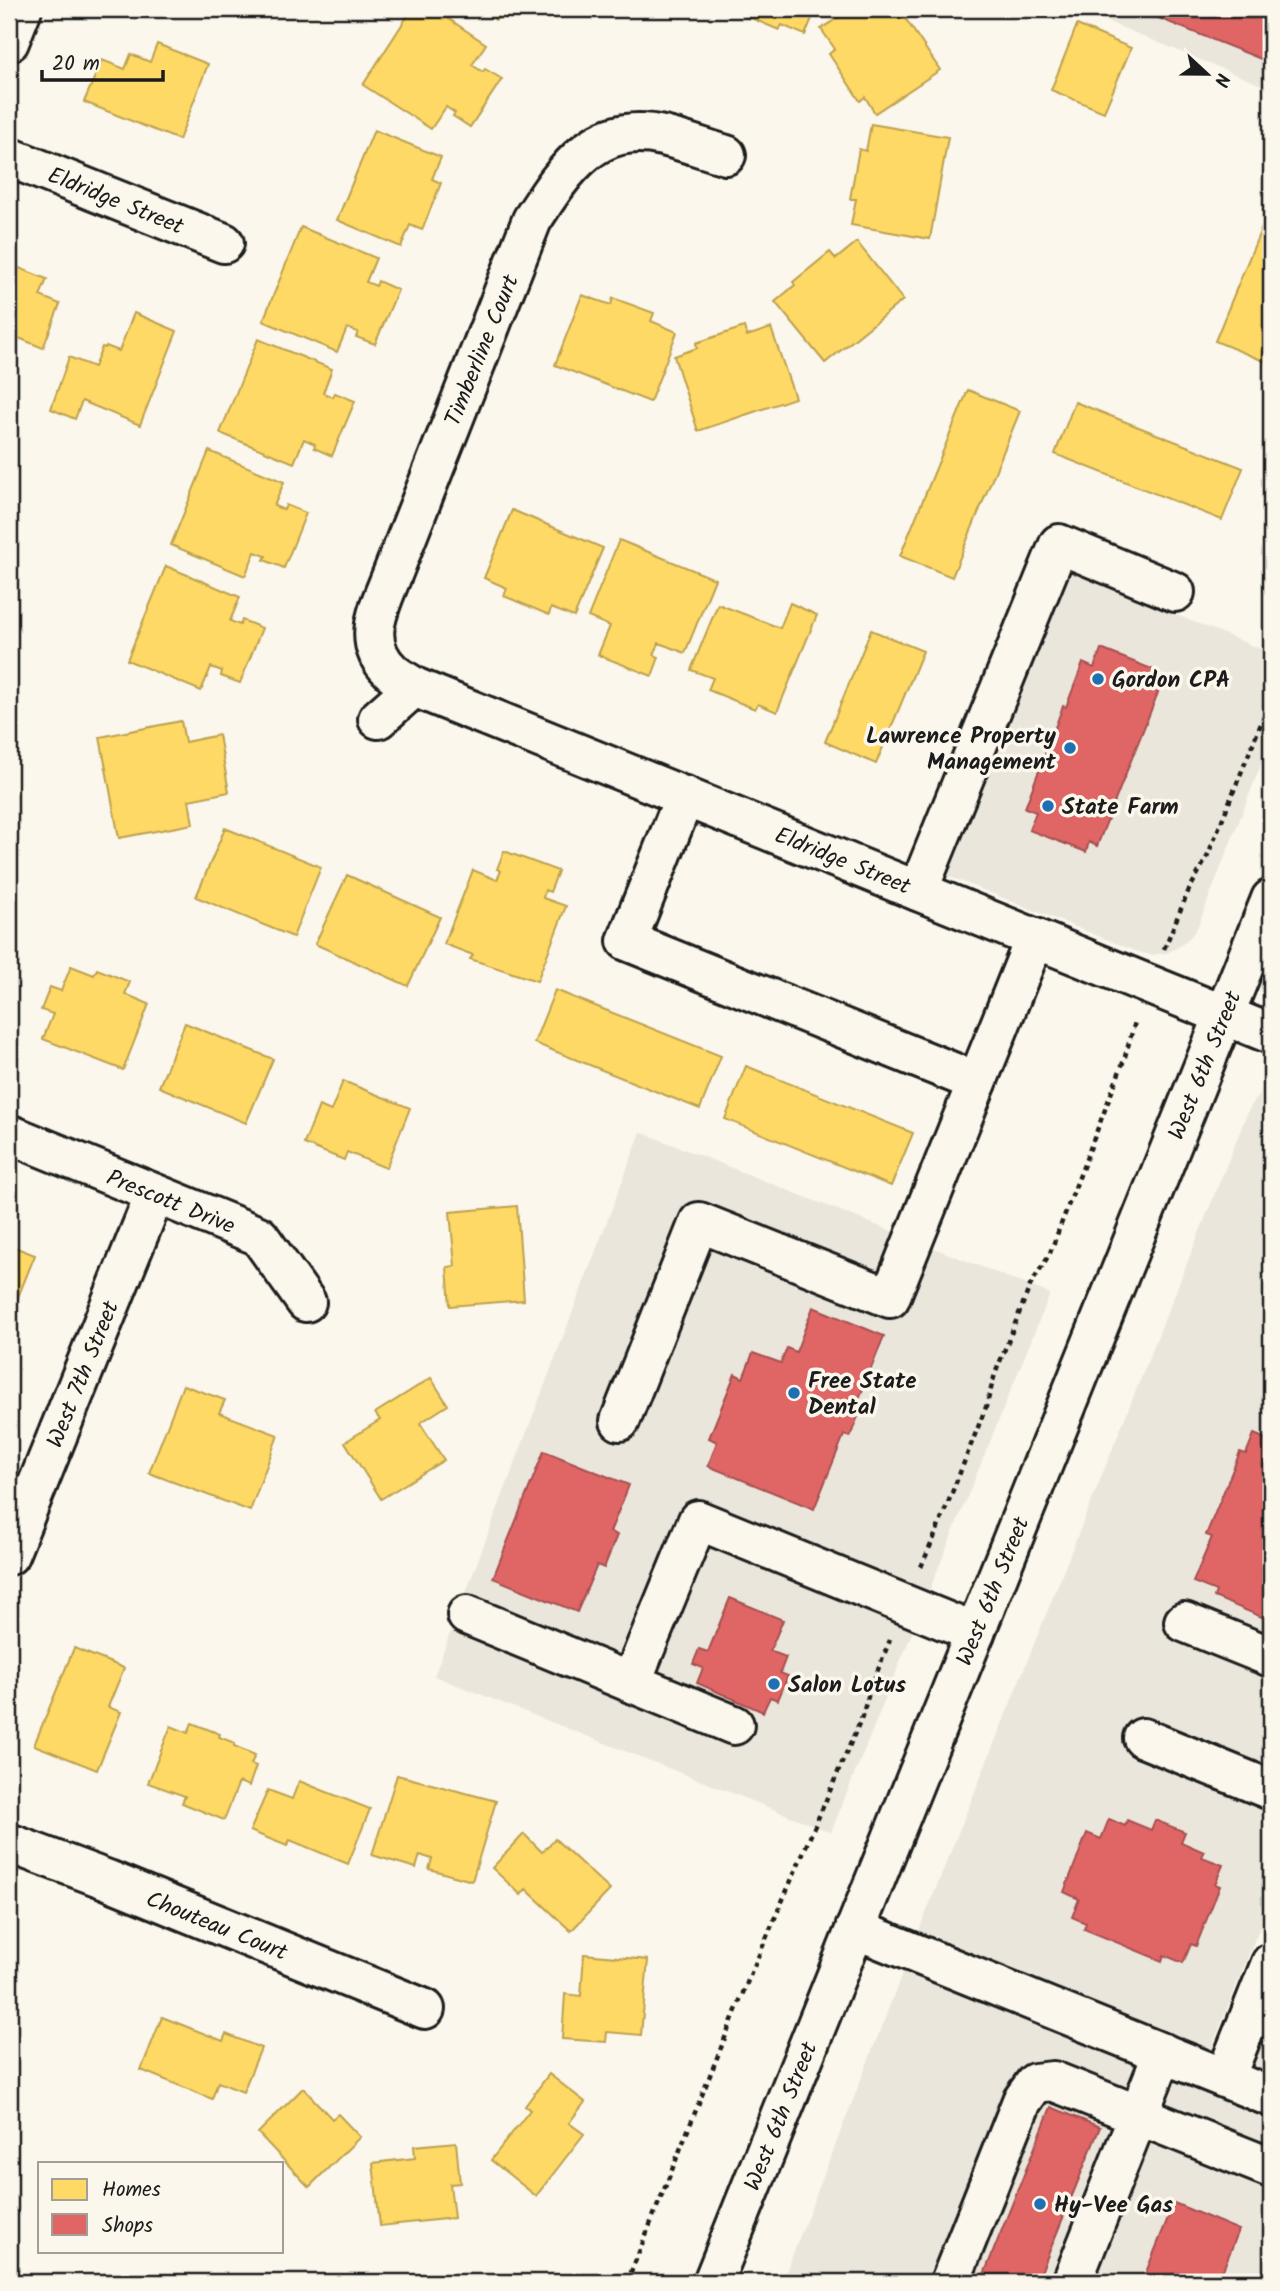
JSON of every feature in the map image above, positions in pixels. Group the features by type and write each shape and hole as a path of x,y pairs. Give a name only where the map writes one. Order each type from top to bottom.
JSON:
{"street":[{"path":"9,42 22,9"},
{"name":"Timberline Court","path":"414,687 390,671 375,648 373,621 532,220 559,178 593,145 614,137 625,134 660,135 726,155"},
{"name":"Eldridge Street","path":"9,157 224,243"},
{"path":"918,891 1059,544 1175,592"},
{"path":"378,719 414,687"},
{"name":"Eldridge Street","path":"414,687 1271,1034"},
{"path":"685,796 626,941 977,1082"},
{"name":"West 6th Street","path":"713,2282 1271,899"},
{"path":"620,1421 699,1222 890,1298 1035,938"},
{"name":"Prescott Drive","path":"9,1135 259,1236 306,1302"},
{"name":"West 7th Street","path":"9,1555 155,1194"},
{"path":"631,1683 698,1520 975,1633"},
{"path":"467,1615 734,1725"},
{"path":"1184,1622 1271,1657"},
{"path":"1143,1738 1271,1790"},
{"name":"Chouteau Court","path":"9,1843 425,2009"},
{"path":"855,1929 1271,2097"},
{"path":"1225,2078 1268,1979"},
{"path":"1072,2282 1163,2053"},
{"path":"950,2282 1022,2101 1035,2083 1053,2081 1271,2168"}],"path":[{"path":"627,2282 749,1978 821,1813 904,1605 951,1496 1030,1286 1049,1253 1124,1060 1150,984 1188,892 1208,857 1271,699"}],"shaded area":[{"path":"1077,9 1271,9 1271,89"},
{"path":"1070,572 1271,653 1271,739 1198,926 1180,946 1167,953 1151,955 1138,952 948,876"},
{"path":"1271,1083 1271,1899 1213,2044 1255,2062 1271,2022 1271,2282 782,2282 920,1928 1249,1109"},
{"path":"641,1132 1050,1294 831,1832 434,1676"}],"building: Homes":[{"path":"412,9 434,9 486,44 472,65 502,79 470,127 453,116 455,113 446,107 431,129 363,85"},
{"path":"489,9 515,9 495,20"},
{"path":"741,9 816,9 805,35 782,25 779,30 739,13"},
{"path":"851,9 899,9 940,70 875,113 865,97 860,101 829,54 835,49 821,29"},
{"path":"1077,25 1131,48 1104,112 1051,90"},
{"path":"157,44 208,64 179,140 84,102 102,60 125,69 131,54 150,62"},
{"path":"871,124 948,137 930,239 851,225 856,199 850,199 859,149 866,151"},
{"path":"374,130 441,157 432,179 441,183 422,230 410,225 401,247 337,220"},
{"path":"1266,217 1271,219 1271,364 1215,341"},
{"path":"301,227 376,258 366,282 376,286 378,281 398,290 375,344 356,337 358,332 347,328 337,352 263,321"},
{"path":"857,242 903,300 825,363 775,302 795,285 793,282 830,252 836,259"},
{"path":"9,264 47,279 40,296 60,304 43,348 9,334"},
{"path":"582,295 611,305 613,298 654,313 651,321 677,332 650,402 555,365"},
{"path":"134,313 177,331 140,425 82,401 75,419 51,409 69,357 94,367 102,347 119,351"},
{"path":"744,327 747,336 771,328 795,398 698,431 674,356 697,348 696,343"},
{"path":"258,339 332,369 323,393 333,397 335,393 355,401 332,456 314,448 315,444 304,439 294,463 220,433"},
{"path":"968,390 1020,411 952,577 900,556"},
{"path":"1075,402 1243,468 1222,520 1055,454"},
{"path":"209,451 284,482 274,506 284,510 286,505 306,513 284,568 264,560 266,556 255,552 245,576 171,545"},
{"path":"512,510 603,548 574,617 551,608 549,615 504,596 507,588 484,578"},
{"path":"619,540 715,579 685,653 659,643 654,655 659,657 652,676 598,655 610,626 588,617"},
{"path":"166,566 240,597 230,621 240,625 242,620 262,628 240,683 221,676 222,671 211,667 201,691 127,660"},
{"path":"790,603 817,615 777,712 758,704 755,709 708,690 713,678 691,670 718,604 780,628"},
{"path":"871,630 923,651 876,764 825,742"},
{"path":"181,721 185,742 219,735 229,792 189,800 193,824 119,838 100,737"},
{"path":"225,828 321,867 293,937 196,897"},
{"path":"504,851 558,871 550,892 545,890 543,898 566,906 537,981 470,959 473,955 444,944 473,870 497,880 501,871 497,869"},
{"path":"347,875 440,917 408,986 315,944"},
{"path":"71,966 94,975 97,969 130,982 125,994 149,1004 123,1070 43,1039 53,1014 41,1010 50,987 61,991"},
{"path":"555,990 721,1056 700,1109 534,1043"},
{"path":"185,1023 273,1059 246,1123 159,1087"},
{"path":"746,1066 913,1133 891,1186 725,1119"},
{"path":"343,1081 410,1108 386,1168 347,1152 344,1160 304,1144 319,1106 331,1111"},
{"path":"517,1206 524,1300 450,1306 447,1267 455,1266 450,1212"},
{"path":"9,1245 35,1255 16,1302 9,1300"},
{"path":"431,1378 448,1405 420,1423 444,1460 381,1499 345,1442 380,1420 375,1413"},
{"path":"183,1385 225,1400 219,1413 278,1435 250,1511 149,1473"},
{"path":"74,1648 124,1668 108,1707 121,1712 97,1770 34,1745"},
{"path":"192,1723 220,1734 219,1737 235,1743 234,1746 255,1755 251,1764 256,1766 249,1786 239,1782 224,1820 182,1803 185,1796 148,1783 171,1726 188,1733"},
{"path":"397,1775 496,1801 472,1881 429,1869 432,1859 420,1855 416,1868 372,1855"},
{"path":"299,1781 370,1809 348,1864 290,1840 287,1846 250,1831 268,1790 292,1799"},
{"path":"524,1834 542,1852 555,1839 610,1890 571,1931 526,1889 521,1895 492,1868"},
{"path":"584,1954 648,1960 641,2035 607,2032 606,2042 562,2039 565,1994 581,1996"},
{"path":"162,2017 223,2041 226,2034 261,2048 243,2092 218,2082 212,2099 141,2070"},
{"path":"549,2074 585,2102 569,2123 584,2134 536,2196 491,2160 530,2110 525,2106"},
{"path":"303,2088 332,2119 338,2114 360,2137 309,2187 258,2133"},
{"path":"456,2142 460,2183 450,2184 454,2218 380,2226 373,2163 415,2158 414,2146"}],"building: Shops":[{"path":"1136,9 1271,9 1271,63"},
{"path":"1101,649 1157,671 1153,682 1161,685 1097,846 1089,842 1086,852 1029,830 1036,812 1025,808 1063,706 1066,707 1083,663 1094,668"},
{"name":"Free State Dental","path":"813,1307 884,1336 855,1409 860,1411 850,1437 844,1435 814,1509 708,1466 717,1442 709,1438 735,1374 743,1378 753,1353 781,1363 787,1348 796,1352"},
{"path":"1254,1434 1271,1441 1271,1614 1266,1612 1264,1618 1214,1597 1216,1591 1193,1582 1212,1537 1206,1535 1240,1452 1246,1454"},
{"path":"544,1451 629,1485 610,1532 617,1535 604,1568 597,1565 577,1612 493,1578"},
{"path":"730,1598 783,1620 770,1651 786,1657 780,1673 788,1676 778,1700 770,1697 763,1712 697,1683 703,1668 693,1664 699,1649 708,1652"},
{"path":"1109,1819 1125,1826 1127,1820 1151,1830 1155,1820 1185,1832 1181,1842 1204,1852 1202,1857 1223,1865 1215,1884 1220,1886 1196,1946 1191,1944 1183,1963 1164,1955 1162,1961 1084,1929 1086,1923 1072,1917 1079,1899 1064,1892 1087,1833 1101,1839"},
{"name":"Hy-Vee Gas","path":"1051,2107 1100,2127 1037,2282 981,2282"},
{"path":"1174,2203 1239,2230 1218,2282 1142,2282"}],"place":[{"name":"Gordon CPA","path":"1098,679"},
{"name":"Lawrence Property Management","path":"1070,748"},
{"name":"State Farm","path":"1048,806"},
{"name":"Free State Dental","path":"794,1393"},
{"name":"Salon Lotus","path":"774,1684"},
{"name":"Hy-Vee Gas","path":"1040,2204"}]}
